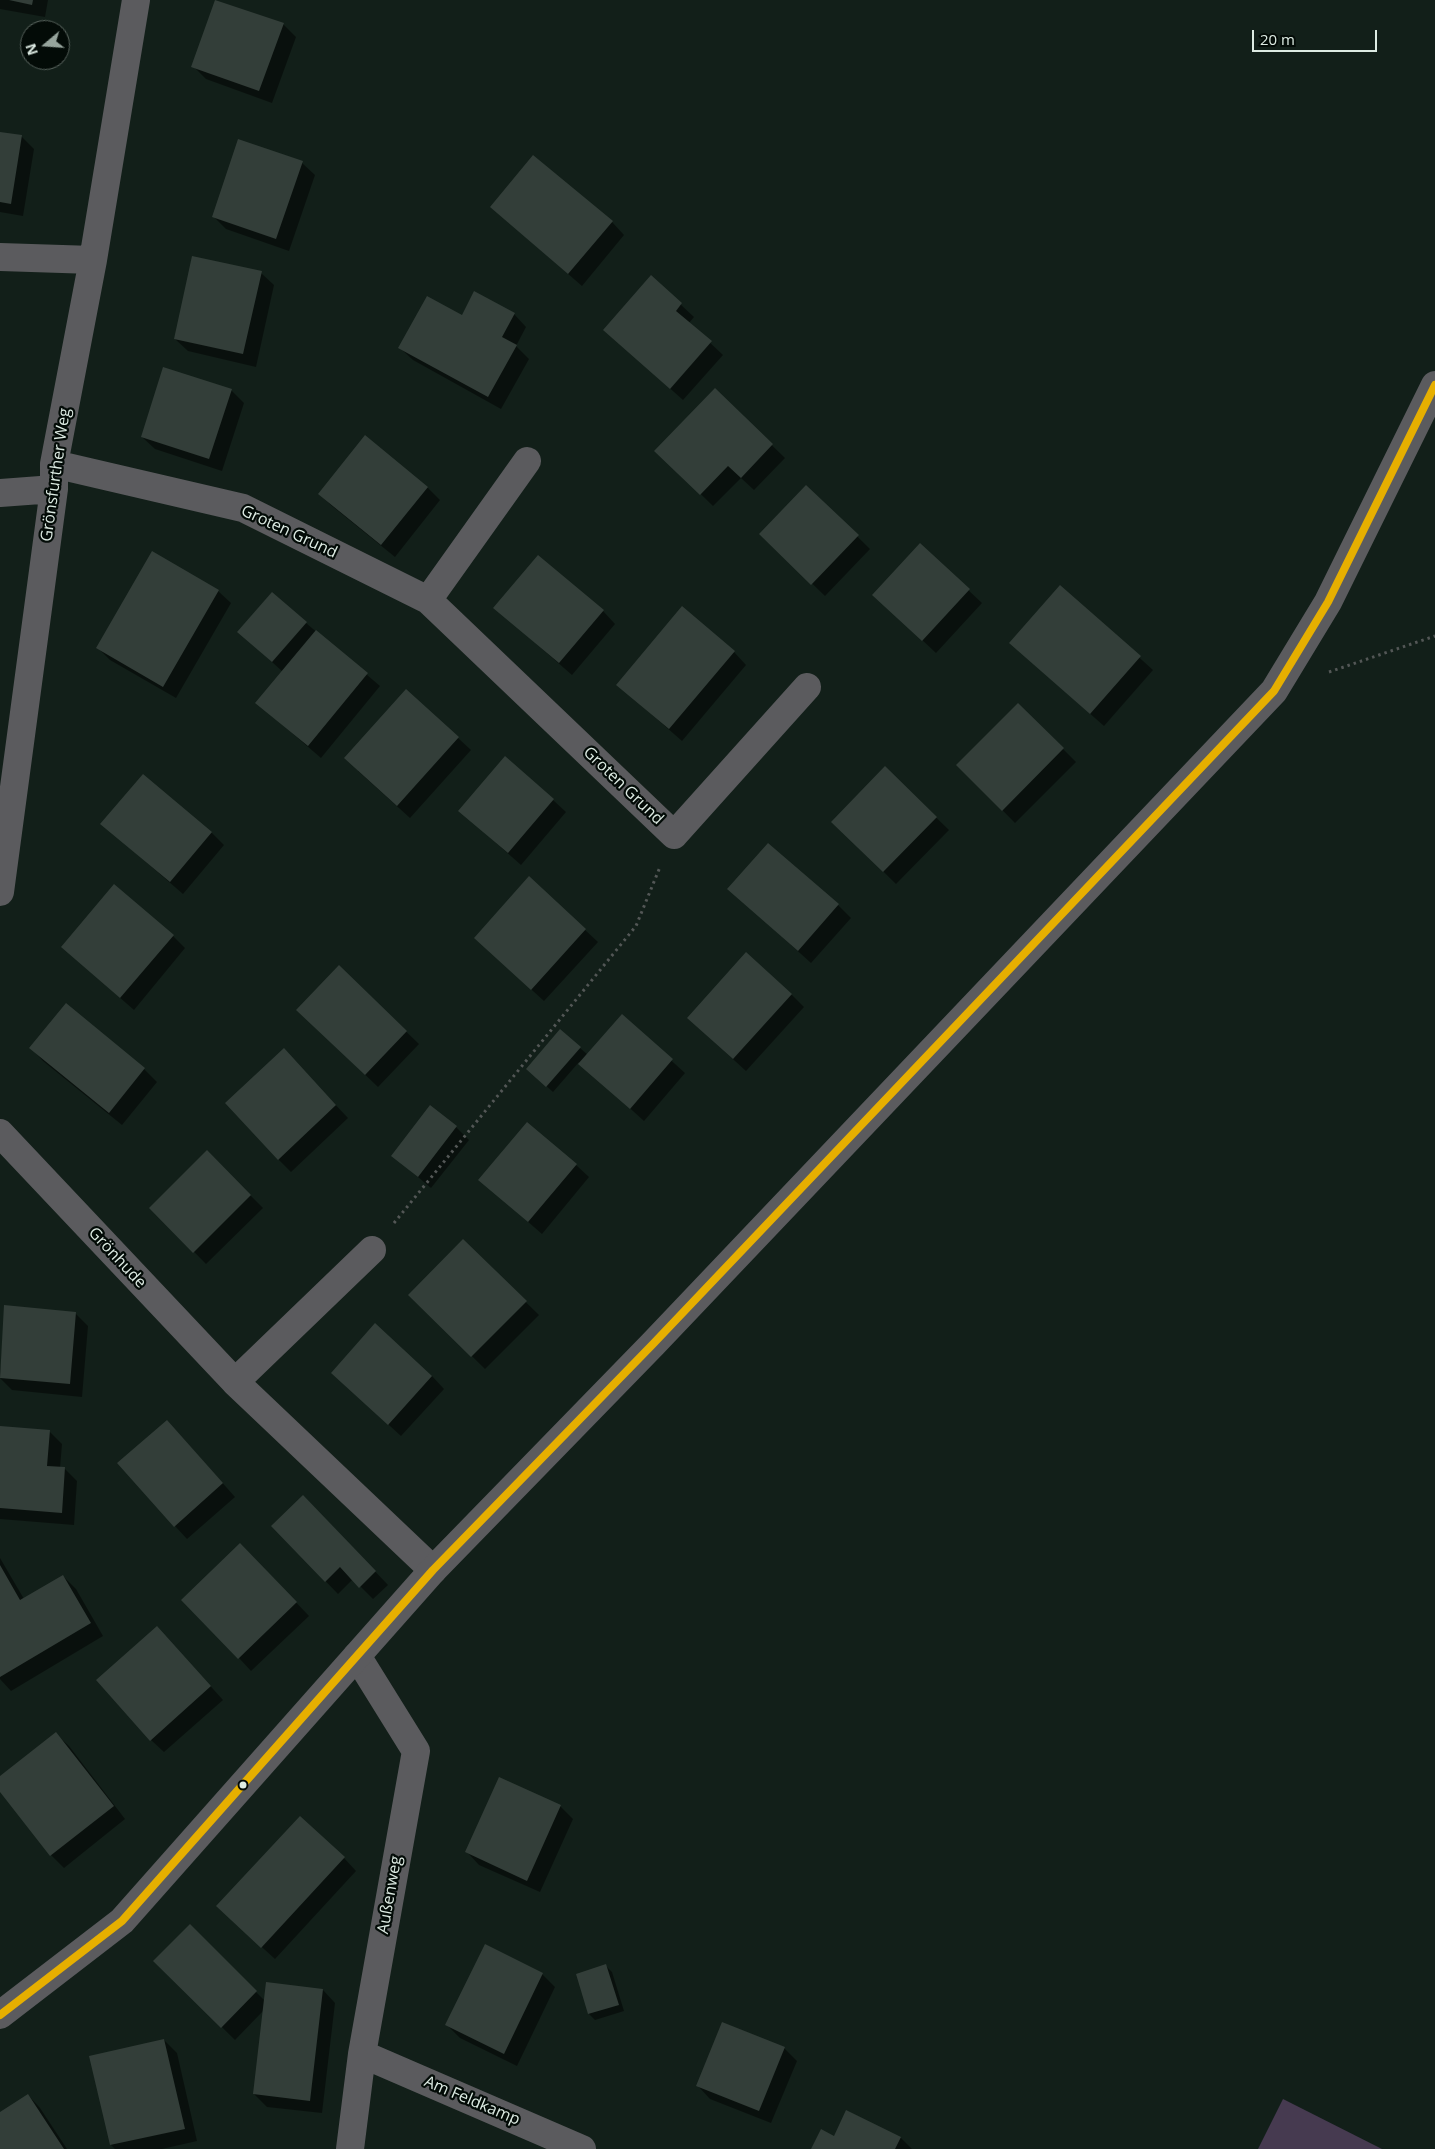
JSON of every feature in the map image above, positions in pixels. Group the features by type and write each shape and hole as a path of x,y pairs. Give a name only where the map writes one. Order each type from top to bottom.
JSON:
{"street":[{"name":"Grönsfurther Weg","path":"0,892 54,477 93,260 136,0"},
{"path":"0,257 93,260"},
{"path":"0,2015 122,1921 433,1570 666,1330 1274,691 1328,602 1435,385"},
{"path":"428,600 527,461"},
{"name":"Groten Grund","path":"0,493 54,477 244,508 428,600 674,835 807,687"},
{"name":"Grönhude","path":"0,1133 235,1382 433,1570"},
{"path":"235,1382 372,1250"},
{"name":"Außenweg","path":"350,2149 362,2054 416,1751 357,1656"},
{"name":"Am Feldkamp","path":"362,2054 582,2149"}],"path":[{"path":"1327,673 1435,636"},
{"path":"372,1250 636,926 674,835"}],"shaded area":[{"path":"1283,2099 1382,2149 1258,2149"}],"building":[{"path":"9,0 33,0 32,5"},
{"path":"215,0 284,23 259,91 191,67"},
{"path":"0,132 22,135 11,204 0,202"},
{"path":"238,139 303,161 276,239 212,217"},
{"path":"533,155 613,221 568,274 490,207"},
{"path":"192,256 262,271 243,354 174,339"},
{"path":"651,275 682,303 676,311 712,341 670,389 603,330"},
{"path":"474,291 515,313 502,337 517,345 488,397 398,348 427,296 462,315"},
{"path":"163,367 232,389 209,459 141,437"},
{"path":"715,388 773,444 741,478 728,466 700,495 654,451"},
{"path":"365,435 428,487 381,545 318,494"},
{"path":"806,485 859,535 811,585 759,534"},
{"path":"920,543 970,589 922,641 872,595"},
{"path":"152,551 219,590 163,687 96,648"},
{"path":"538,555 604,610 559,663 493,608"},
{"path":"1060,585 1141,656 1090,714 1009,643"},
{"path":"272,592 307,622 272,662 237,632"},
{"path":"682,606 735,651 669,729 616,685"},
{"path":"316,630 368,673 308,746 255,703"},
{"path":"406,689 459,737 397,806 344,758"},
{"path":"1018,703 1064,748 1002,811 956,765"},
{"path":"505,756 554,799 508,853 458,811"},
{"path":"885,766 937,817 883,872 831,822"},
{"path":"143,774 212,832 170,882 100,824"},
{"path":"768,843 839,904 798,951 727,889"},
{"path":"529,876 586,929 531,990 474,938"},
{"path":"114,884 174,935 120,998 61,947"},
{"path":"746,952 792,994 733,1059 687,1018"},
{"path":"339,965 407,1031 365,1075 296,1010"},
{"path":"66,1003 145,1068 109,1113 29,1048"},
{"path":"622,1014 673,1059 630,1109 578,1064"},
{"path":"560,1029 581,1047 546,1087 526,1069"},
{"path":"284,1048 336,1105 278,1160 225,1103"},
{"path":"430,1105 457,1126 418,1177 391,1156"},
{"path":"527,1122 577,1164 528,1222 478,1180"},
{"path":"207,1150 251,1195 193,1253 149,1208"},
{"path":"463,1239 527,1301 471,1357 408,1295"},
{"path":"4,1305 76,1312 70,1384 0,1378"},
{"path":"375,1323 432,1376 388,1425 331,1373"},
{"path":"167,1420 223,1483 174,1527 117,1463"},
{"path":"0,1426 50,1430 47,1466 65,1467 62,1513 0,1508"},
{"path":"303,1495 376,1571 359,1588 340,1567 325,1582 271,1526"},
{"path":"240,1543 297,1602 238,1659 181,1600"},
{"path":"0,1565 20,1600 63,1575 91,1623 0,1677"},
{"path":"157,1626 211,1686 150,1741 96,1680"},
{"path":"56,1732 114,1806 50,1856 0,1792 0,1776"},
{"path":"499,1777 561,1805 527,1881 465,1852"},
{"path":"300,1816 345,1857 261,1948 216,1906"},
{"path":"190,1924 257,1991 221,2028 153,1961"},
{"path":"485,1944 543,1973 504,2054 445,2025"},
{"path":"606,1964 619,2005 588,2014 576,1974"},
{"path":"266,1982 323,1989 310,2101 253,2094"},
{"path":"722,2022 785,2047 759,2111 696,2086"},
{"path":"164,2039 185,2129 110,2145 89,2056"},
{"path":"28,2094 64,2149 0,2149 0,2112"},
{"path":"846,2110 901,2137 895,2149 811,2149 821,2129 834,2136"}],"transit line":[{"path":"0,2015 122,1921 433,1570 653,1344 1274,691 1328,602 1435,385"}]}
